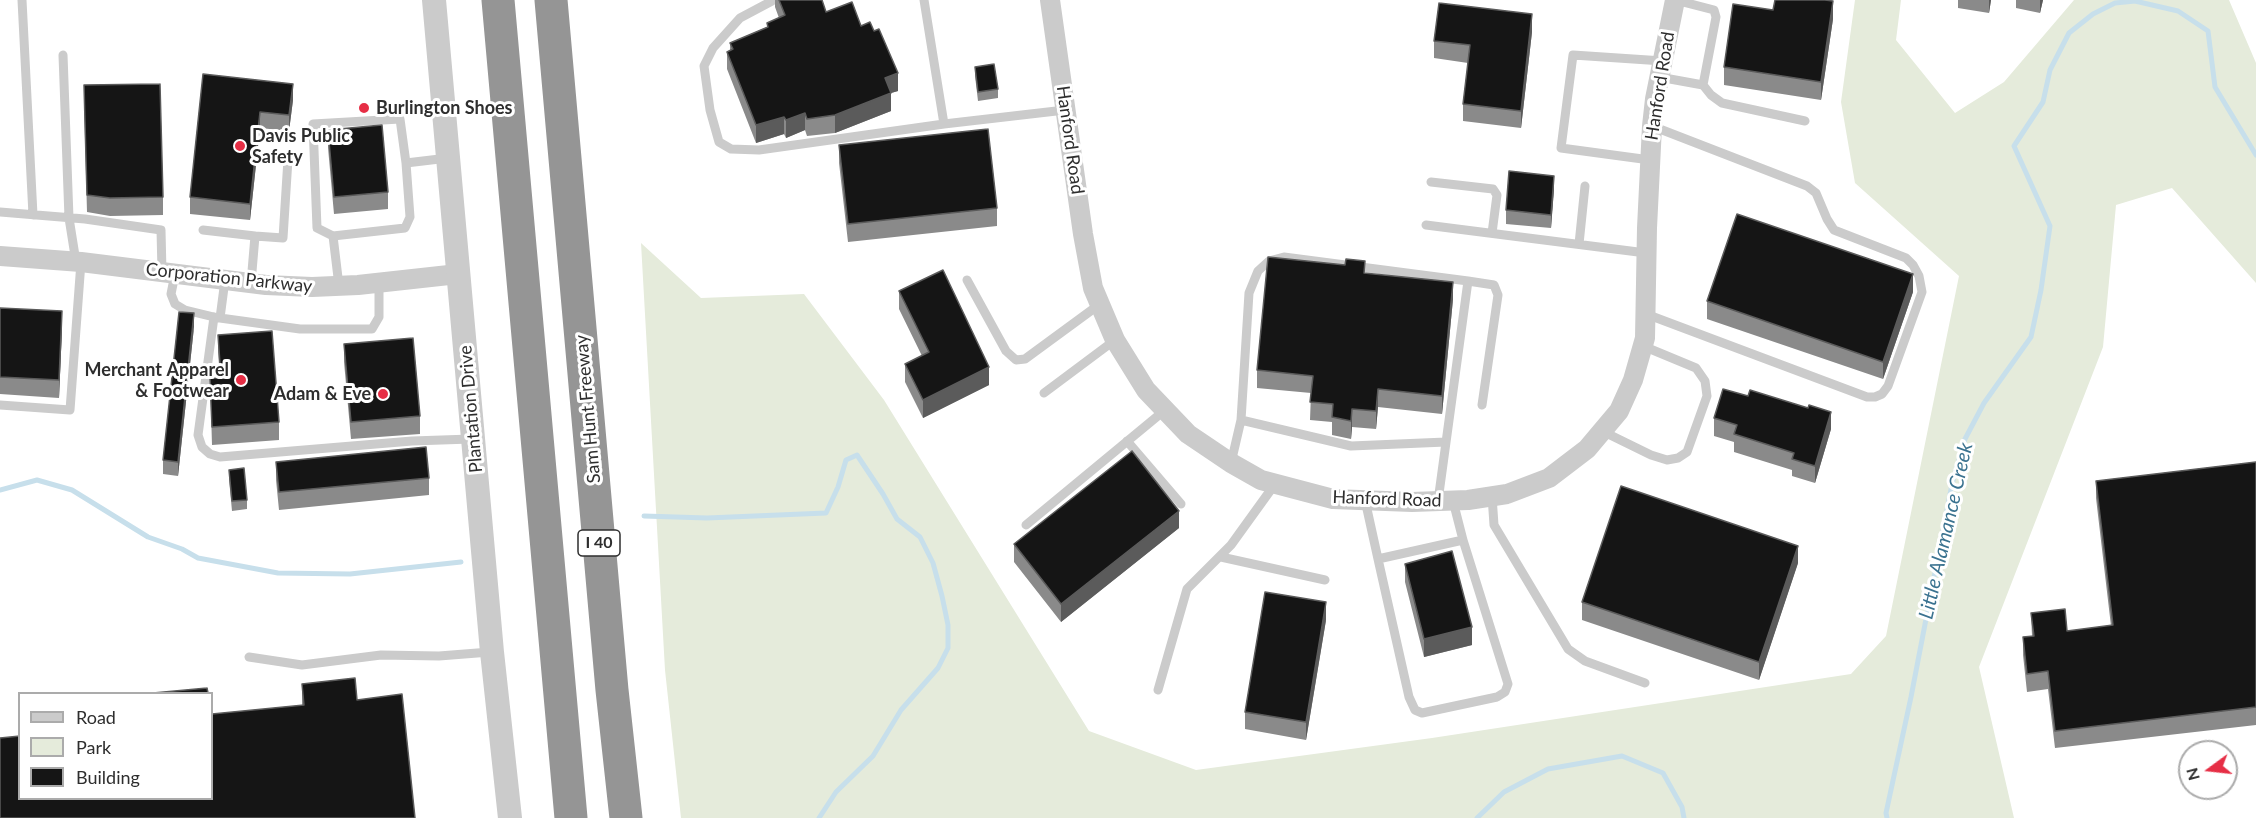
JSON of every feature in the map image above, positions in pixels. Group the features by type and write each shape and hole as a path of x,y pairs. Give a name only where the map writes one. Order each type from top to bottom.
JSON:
{"highway":[{"path":"485,0 534,409"},
{"path":"498,0 572,818"},
{"name":"Sam Hunt Freeway","path":"551,0 612,690 626,818"},
{"path":"568,0 576,268"}],"street":[{"name":"Plantation Drive","path":"434,0 492,652 510,818"},
{"name":"Hanford Road","path":"1050,0 1083,234 1093,288 1115,340 1146,390 1188,434 1261,480 1333,499 1445,501 1507,494 1549,478 1587,449 1619,411 1634,380 1643,346 1646,314 1652,126 1675,0"},
{"name":"Corporation Parkway","path":"0,256 79,262 251,284 312,287 379,283 458,274"}],"lane":[{"path":"22,0 33,215"},
{"path":"924,0 944,124"},
{"path":"1675,0 1713,10 1716,18 1703,84"},
{"path":"772,1 740,18 713,48 704,66 710,110 719,142 731,149 759,150 944,124 1065,110"},
{"path":"1650,160 1561,148 1573,55 1661,69 1703,84 1711,95 1722,103 1805,121"},
{"path":"0,405 70,410 79,262 69,218 63,56"},
{"path":"400,119 406,163 410,217 405,228 333,236 317,228 313,124 400,119"},
{"path":"1646,314 1867,397 1875,397 1882,394 1888,386 1922,292 1919,276 1906,258 1834,230 1816,193 1807,186 1652,126"},
{"path":"406,163 448,158"},
{"path":"203,230 283,238 288,159"},
{"path":"1431,182 1493,189 1497,195 1492,233"},
{"path":"1579,244 1585,186"},
{"path":"0,212 161,230 171,294 175,304 185,310 217,318 300,329 369,330 377,324 379,317 379,283"},
{"path":"1426,225 1647,253"},
{"path":"251,284 255,236"},
{"path":"333,236 339,286"},
{"path":"1231,463 1241,420 1249,293 1258,271 1269,261 1284,257 1494,285 1498,295 1482,405"},
{"path":"225,280 198,435 202,447 210,454 220,457 412,441 473,439"},
{"path":"967,280 1006,351 1016,360 1025,358 1100,304"},
{"path":"1365,500 1409,697 1416,710 1422,713 1497,697 1505,692 1508,684 1463,540 1445,501 1446,442 1468,281"},
{"path":"1044,393 1115,340"},
{"path":"1602,431 1651,455 1667,460 1687,452 1707,396 1705,381 1696,368 1643,346"},
{"path":"1026,525 1165,410"},
{"path":"1241,420 1351,446 1446,442"},
{"path":"1127,441 1181,504"},
{"path":"1158,690 1187,589 1221,557 1275,484"},
{"path":"1492,496 1494,525 1568,649 1585,661 1645,682"},
{"path":"1378,559 1463,540"},
{"path":"1221,557 1325,580"},
{"path":"249,657 302,665 381,655 439,656 492,652"}],"green space":[{"path":"1855,0 1901,0 1896,40 1955,113 2004,82 2074,0 2229,0 2256,63 2256,283 2172,188 2116,205 2103,347 1979,667 2014,818 681,818 665,670 641,243 701,298 804,294 884,400 1089,731 1196,770 1432,738 1851,674 1886,636 1959,276 1855,183 1841,102"}],"building":[{"path":"779,0 822,0 826,12 852,2 861,26 870,22 874,31 879,29 898,73 885,78 891,93 835,115 807,119 805,113 786,120 784,117 756,125 727,52 733,49 730,43 768,27 767,23 785,15"},
{"path":"1775,0 1833,1 1821,82 1724,67 1733,4 1773,10"},
{"path":"1439,3 1532,14 1521,111 1463,104 1470,45 1434,41"},
{"path":"994,64 998,89 978,92 975,67"},
{"path":"203,74 293,84 289,115 260,112 250,204 190,197"},
{"path":"160,84 163,197 110,198 87,195 84,85"},
{"path":"382,125 388,192 334,197 328,130"},
{"path":"988,129 997,208 848,224 839,145"},
{"path":"1509,171 1554,176 1551,215 1506,210"},
{"path":"1737,214 1913,274 1883,362 1707,301"},
{"path":"1268,257 1345,265 1346,259 1365,261 1364,273 1453,282 1442,396 1378,389 1376,411 1352,409 1351,421 1332,417 1333,404 1310,402 1313,376 1257,370"},
{"path":"943,270 989,367 923,400 905,364 929,352 899,291"},
{"path":"0,308 62,311 59,380 0,377"},
{"path":"179,312 194,313 178,462 163,460"},
{"path":"272,331 279,422 212,427 210,378 221,378 218,335"},
{"path":"413,338 420,416 351,422 344,344"},
{"path":"1723,389 1748,396 1750,390 1808,408 1809,405 1831,412 1815,466 1792,459 1794,453 1734,434 1737,425 1714,418"},
{"path":"426,447 429,478 279,492 276,462"},
{"path":"1132,451 1179,511 1061,604 1014,544"},
{"path":"2256,462 2256,707 2055,731 2048,671 2027,674 2023,637 2034,636 2031,613 2065,609 2067,631 2113,625 2096,481"},
{"path":"244,468 247,500 232,501 229,470"},
{"path":"1621,486 1798,546 1759,662 1582,602"},
{"path":"1452,551 1472,627 1424,639 1405,564"},
{"path":"1265,592 1326,602 1306,722 1245,712"},
{"path":"355,678 357,700 402,694 415,818 0,818 0,738 18,736 18,800 213,800 213,714 304,705 302,684"},
{"path":"207,688 208,692 164,692"}],"waterway":[{"name":"Little Alamance Creek","path":"1887,818 1886,813 1952,484 1965,439 1984,403 2031,337 2041,290 2050,226 2014,146 2043,102 2050,70 2069,33 2093,14 2115,3 2135,1 2178,11 2208,31 2215,87 2256,155"},
{"name":"Little Alamance Creek","path":"644,516 707,518 826,513 838,487 846,460 857,455 897,519 920,537 933,563 942,596 948,625 948,648 938,668 901,710 873,756 836,792 819,818"},
{"name":"Little Alamance Creek","path":"0,490 37,480 72,490 148,537 182,549 198,558 278,573 350,574 461,562"},
{"name":"Little Alamance Creek","path":"1477,818 1504,792 1548,769 1622,756 1663,773 1682,807 1684,818"}],"place":[{"name":"Burlington Shoes","path":"364,108"},
{"name":"Davis Public Safety","path":"240,146"},
{"name":"Merchant Apparel & Footwear","path":"241,380"},
{"name":"Adam & Eve","path":"383,394"}]}
